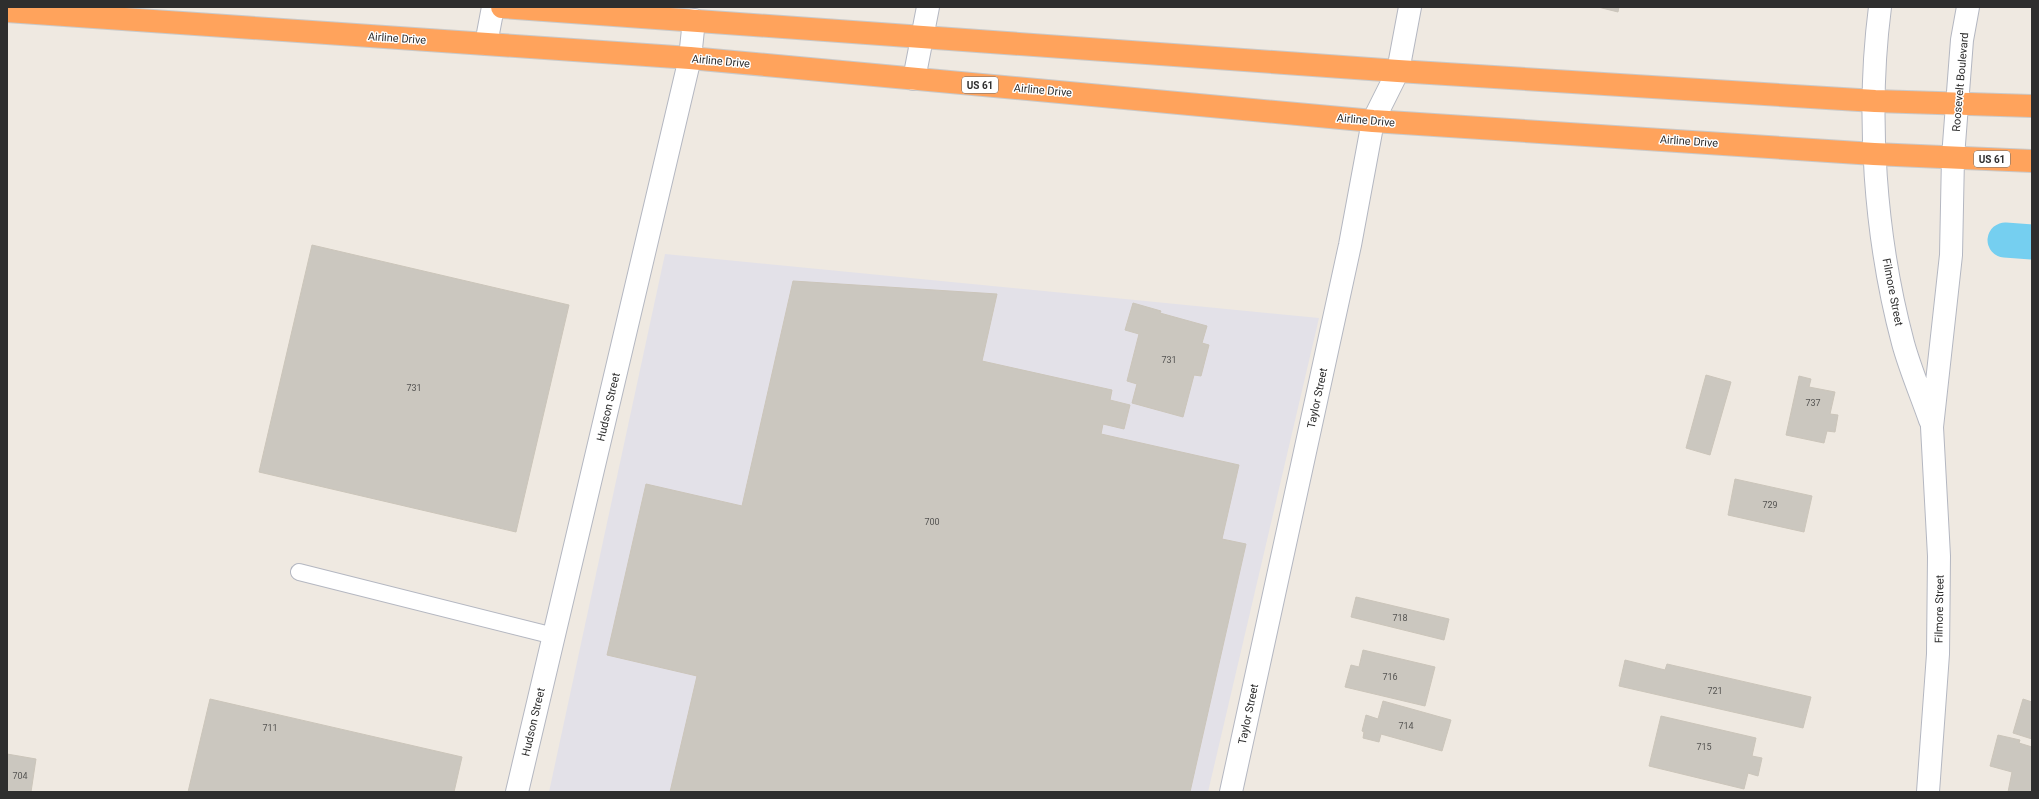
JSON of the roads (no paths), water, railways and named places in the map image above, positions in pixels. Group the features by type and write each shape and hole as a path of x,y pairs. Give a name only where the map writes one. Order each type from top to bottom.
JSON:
{"highway":[{"path":"502,7 598,11 694,20 1398,71 1874,101 2032,106"},
{"name":"Airline Drive","path":"8,12 690,58 1373,121 1874,154 2032,161"}],"street":[{"path":"486,44 493,7"},
{"path":"914,78 921,36 928,7"},
{"name":"Taylor Street","path":"1232,792 1350,245 1373,121 1398,71 1410,7"},
{"path":"1874,154 1874,101 1880,7"},
{"name":"Roosevelt Boulevard","path":"1953,157 1962,40 1968,7"},
{"name":"Hudson Street","path":"517,792 690,58 694,20"},
{"name":"Filmore Street","path":"1874,154 1878,200 1890,283 1903,343 1932,427"},
{"name":"Filmore Street","path":"1928,792 1938,654 1939,556 1932,427 1951,255 1953,157"}],"lane":[{"path":"299,572 554,636"}],"waterway":[{"path":"2005,240 2032,242"}]}
